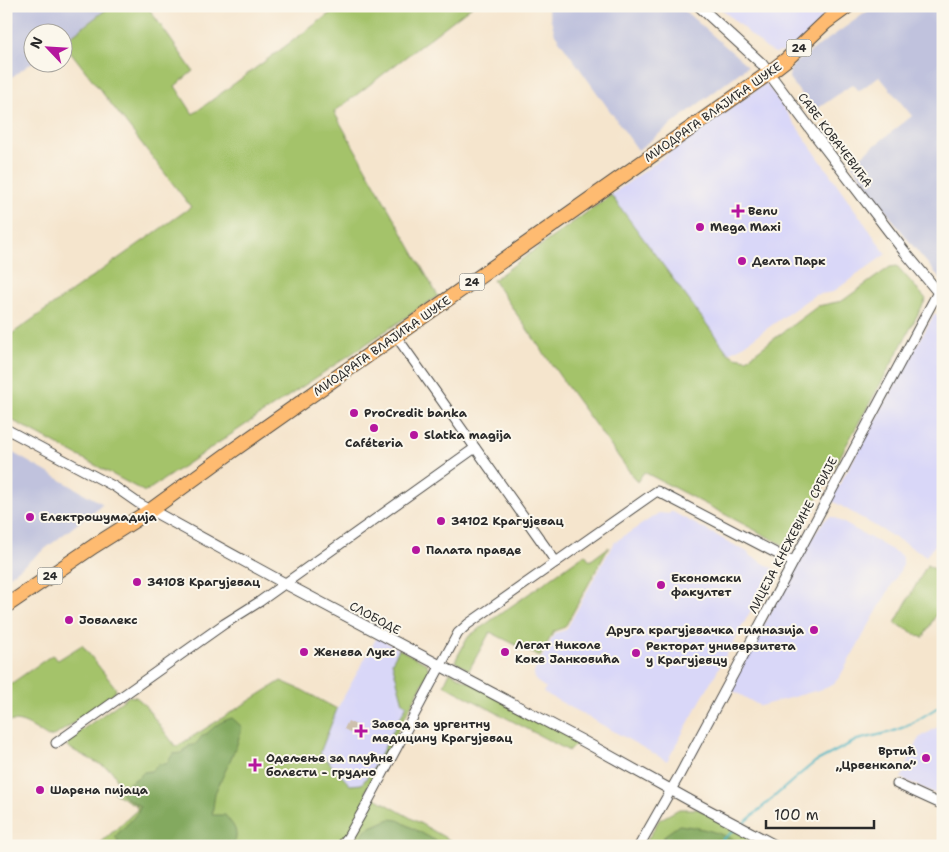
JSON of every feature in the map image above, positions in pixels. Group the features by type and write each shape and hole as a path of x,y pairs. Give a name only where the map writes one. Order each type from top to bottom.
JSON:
{"main road":[{"name":"МИОДРАГА ВЛАЈИЋА ШУКЕ","path":"6,606 151,510 769,73 787,59 826,22 848,6"}],"street":[{"name":"САВЕ КОВАЧЕВИЋА","path":"699,6 751,52 769,73 940,295"},
{"name":"ЛИЦЕЈА КНЕЖЕВИНЕ СРБИЈЕ","path":"639,846 940,295"},
{"path":"396,336 556,562"},
{"name":"СЛОБОДЕ","path":"6,429 115,487 138,503 284,584 590,745 776,846"},
{"path":"56,743 476,448"},
{"path":"341,846 355,827 456,636 463,628 657,491 793,562"},
{"path":"897,784 943,805"}],"shaded area":[{"path":"6,6 111,6 72,34 72,22 22,22 22,70 6,81"},
{"path":"547,6 679,6 748,66 638,150 555,34"},
{"path":"718,6 847,6 787,51 775,53 767,49"},
{"path":"875,6 943,6 943,282 912,245 851,164 912,116 879,76 859,91 853,84 814,111 789,78 790,70 796,62"},
{"name":"Делта Парк","path":"766,83 886,254 833,292 815,295 741,347 728,353 611,195"},
{"path":"935,313 943,321 943,536 926,556 831,500"},
{"name":"Електрошумадија","path":"6,449 103,504 6,579"},
{"name":"Ректорат универзитета у Крагујевцу","path":"671,511 749,553 749,555 774,569 667,761 543,692 546,688 536,681 534,672 555,633 566,630 615,542 659,513 669,514"},
{"name":"Друга крагујевачка гимназија","path":"830,517 899,554 903,558 903,565 839,678 833,684 826,688 760,706 730,689 787,581 820,526"},
{"name":"Завод за ургентну медицину Крагујевац","path":"377,637 399,649 407,705 374,767 362,784 350,786 320,753 337,709"},
{"name":"Вртић „Црвенкапа”","path":"943,724 943,797 901,778 919,738"}],"green space":[{"path":"111,6 147,6 193,71 175,86 193,114 340,6 472,6 334,112 438,296 145,492 6,417 6,338 191,207 72,54 72,35"},
{"path":"611,195 728,353 735,357 747,359 818,306 842,301 890,267 897,266 926,299 789,548 644,472 637,482 566,385 493,280"},
{"path":"609,547 565,627 554,631 540,657 490,632 469,670 455,661 469,636 585,554 590,561"},
{"path":"927,565 943,574 943,602 923,638 895,623"},
{"path":"82,645 115,687 116,690 111,697 56,735 48,737 17,721 6,723 6,683 12,683 52,655 58,660"},
{"path":"399,649 427,664 429,672 365,792 460,846 97,846 137,810 137,806 114,793 117,781 111,770 71,749 67,742 129,696 136,697 143,703 176,747 281,681 337,709 320,753 350,785 362,784 374,767 407,705 403,703 392,662"},
{"path":"450,672 580,740 569,751 444,685"},
{"path":"232,718 242,727 237,744 215,793 212,815 225,815 231,823 236,833 233,846 112,846 119,841 115,837 133,818 140,806 121,793 126,786 144,772 151,771 158,764 166,764 173,754 181,753 189,746 196,744 203,735 217,725"},
{"path":"679,809 698,809 776,846 644,846 659,820"},
{"path":"390,819 398,820 445,846 354,846 366,829"},
{"path":"679,825 713,832 746,846 659,846 665,835"}],"waterway":[{"path":"743,824 815,762 857,740 904,727 943,704"},
{"path":"713,846 735,830"}],"tunnel":[{"path":"348,731 354,719"}],"place":[{"name":"Benu","path":"738,211"},
{"name":"Mega Maxi","path":"700,227"},
{"name":"Делта Парк","path":"742,261"},
{"name":"ProCredit banka","path":"354,413"},
{"name":"Caféteria","path":"374,428"},
{"name":"Slatka magija","path":"414,435"},
{"name":"Електрошумадија","path":"30,517"},
{"name":"34102 Крагујевац","path":"441,521"},
{"name":"Палата правде","path":"416,550"},
{"name":"34108 Крагујевац","path":"137,582"},
{"name":"Економски факултет","path":"661,585"},
{"name":"Јовалекс","path":"69,620"},
{"name":"Друга крагујевачка гимназија","path":"814,630"},
{"name":"Женева Лукс","path":"304,652"},
{"name":"Легат Николе Коке Јанковића","path":"505,652"},
{"name":"Ректорат универзитета у Крагујевцу","path":"636,653"},
{"name":"Завод за ургентну медицину Крагујевац","path":"361,731"},
{"name":"Вртић „Црвенкапа”","path":"926,758"},
{"name":"Одељење за плућне болести - грудно","path":"255,765"},
{"name":"Шарена пијаца","path":"40,790"}]}
